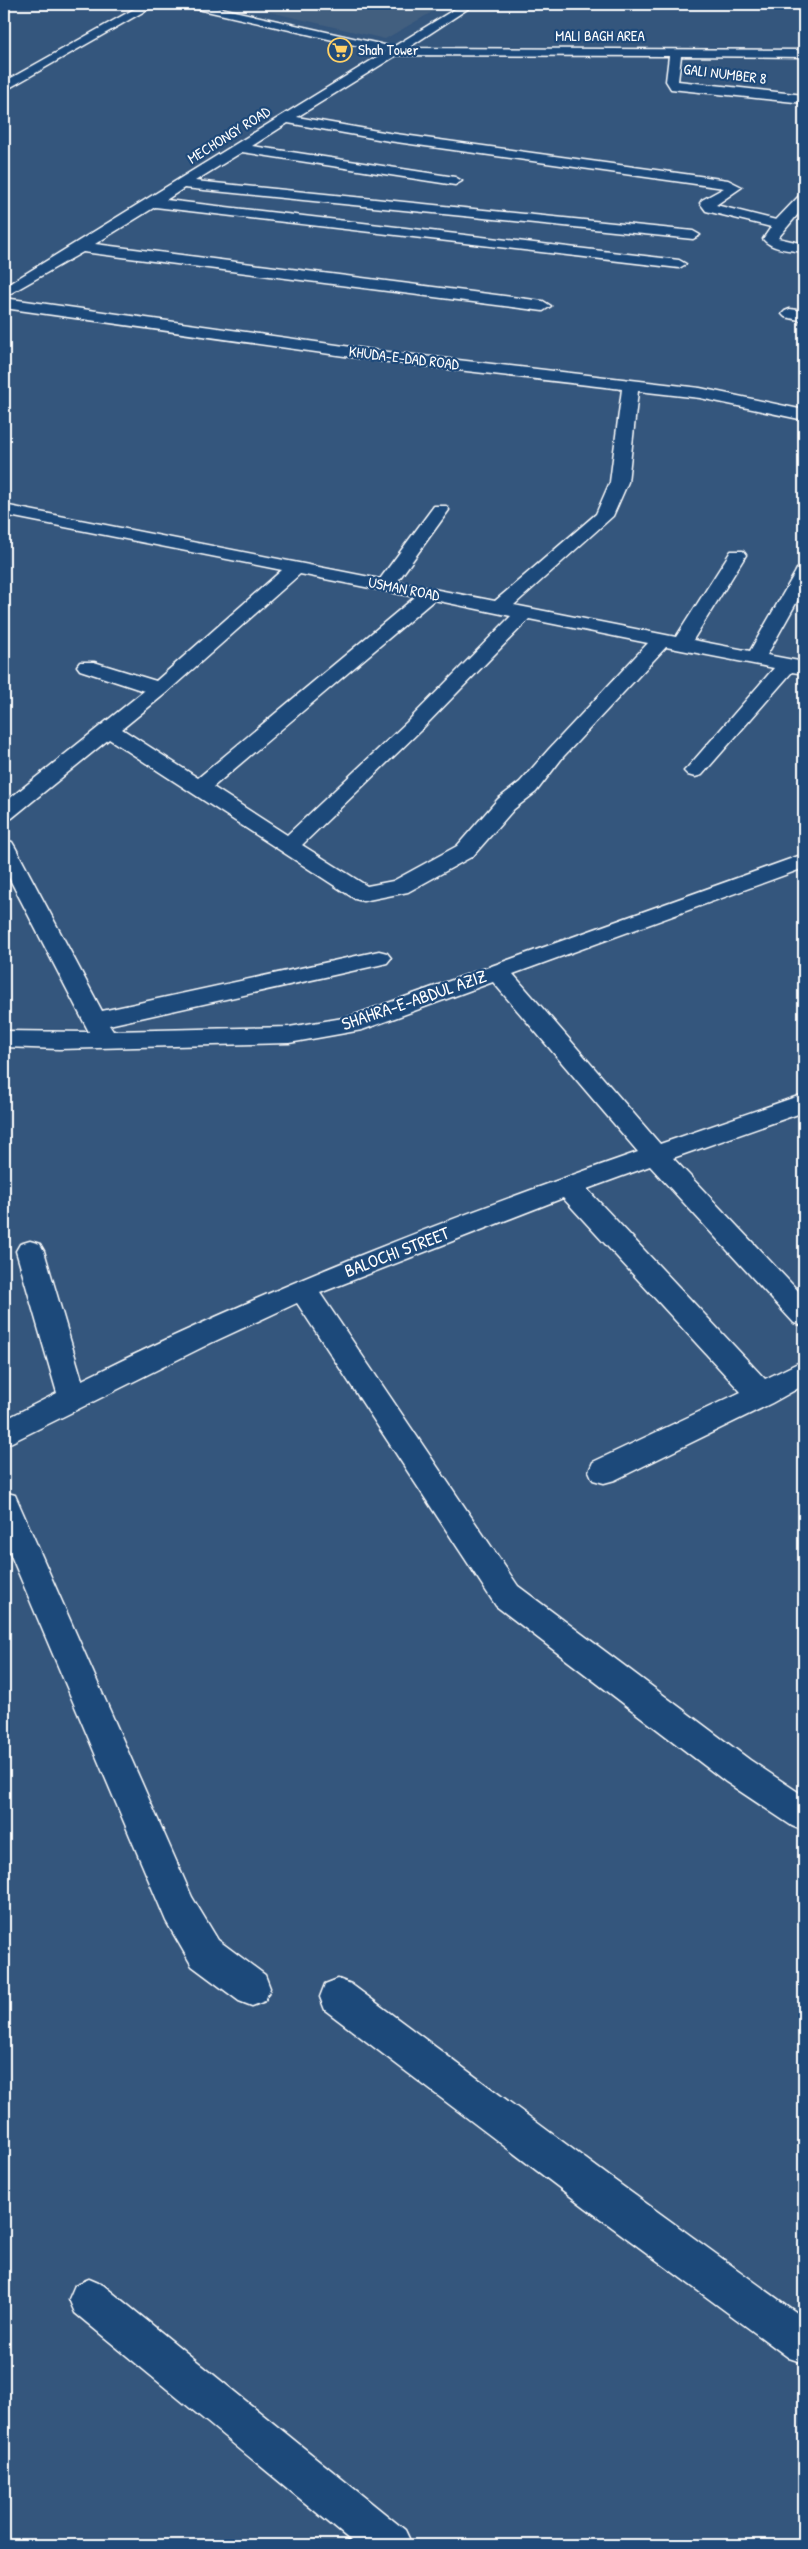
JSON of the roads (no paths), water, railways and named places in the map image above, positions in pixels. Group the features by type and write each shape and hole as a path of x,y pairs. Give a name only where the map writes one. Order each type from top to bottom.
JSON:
{"street":[{"path":"4,87 151,4"},
{"name":"MALI BAGH AREA","path":"189,4 396,51 804,53"},
{"name":"MECHONGY ROAD","path":"4,293 470,4"},
{"name":"GALI NUMBER 8","path":"675,53 672,81 675,86 804,99"},
{"path":"285,120 389,137 728,184 735,187 707,203 711,208 779,225"},
{"path":"240,148 456,181"},
{"path":"180,184 693,235"},
{"path":"804,199 779,225 770,239 776,243 804,248"},
{"path":"151,202 679,264"},
{"path":"81,247 543,306"},
{"name":"KHUDA-E-DAD ROAD","path":"4,303 380,356 700,393 798,408"},
{"path":"499,608 604,516 619,482 631,385"},
{"name":"USMAN ROAD","path":"4,510 796,666"},
{"path":"385,585 440,510"},
{"path":"108,729 363,894 400,887 465,851 506,804 528,787 556,753 672,642 737,555"},
{"path":"4,813 159,689 296,568"},
{"path":"755,659 804,573"},
{"path":"198,789 430,594"},
{"path":"288,846 414,726 525,613"},
{"path":"87,666 159,689"},
{"path":"695,771 796,666"},
{"path":"4,847 100,1030 380,958"},
{"name":"SHAHRA-E-ABDUL AZIZ","path":"4,1039 100,1030 289,1035 353,1024 804,861"},
{"path":"498,972 656,1156 804,1315"},
{"name":"BALOCHI STREET","path":"4,1434 73,1398 302,1290 403,1248 804,1102"},
{"path":"569,1187 762,1395"},
{"path":"30,1251 73,1398"},
{"path":"302,1290 507,1596 738,1771 804,1815"},
{"path":"604,1471 762,1395 804,1371"},
{"path":"4,1504 179,1909 205,1953 252,1988"},
{"path":"338,1997 600,2194 804,2343"},
{"path":"88,2299 390,2545"}],"place":[{"name":"Shah Tower","path":"340,50"}]}
